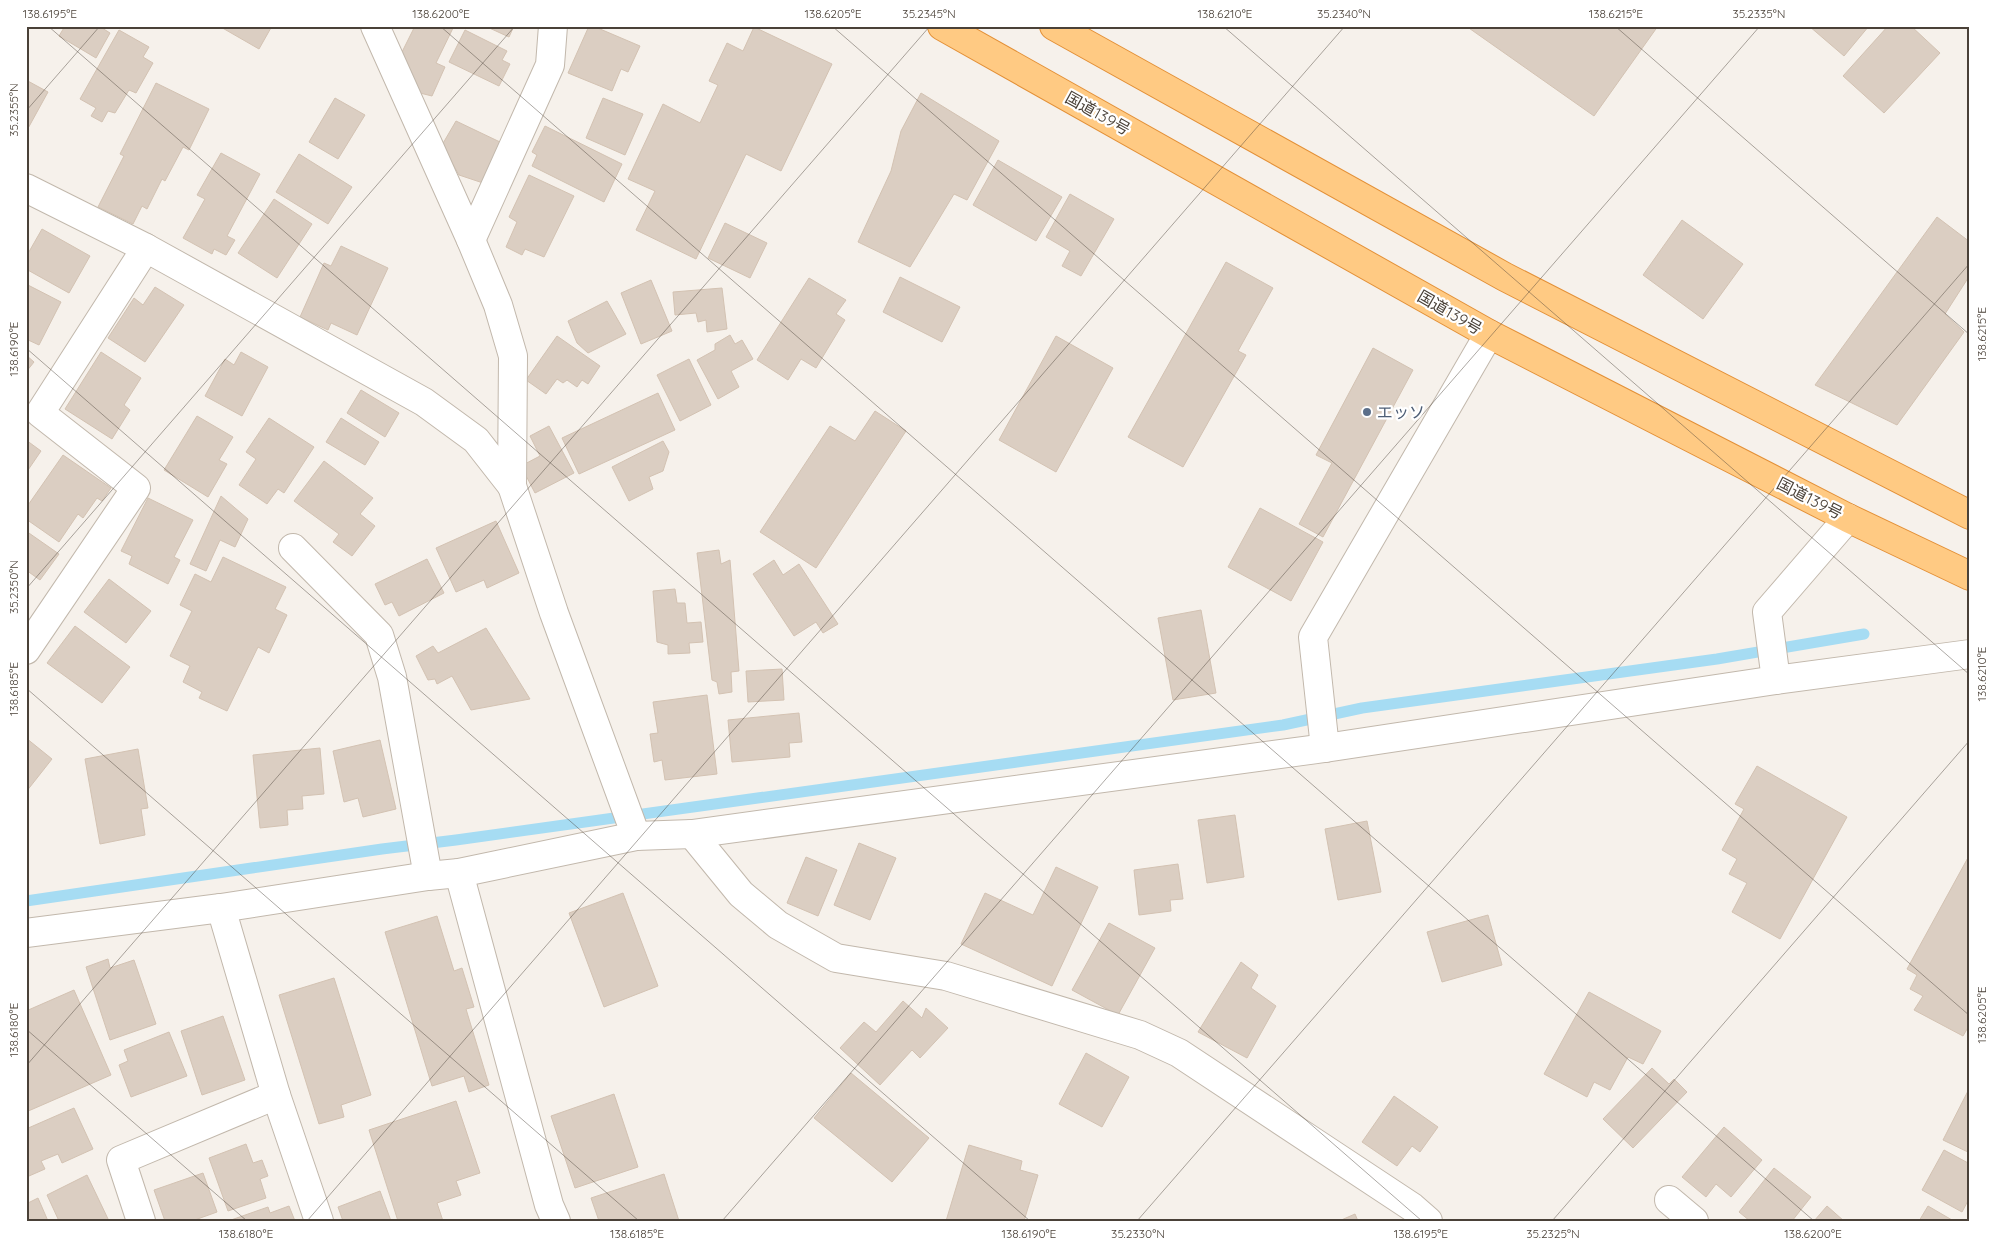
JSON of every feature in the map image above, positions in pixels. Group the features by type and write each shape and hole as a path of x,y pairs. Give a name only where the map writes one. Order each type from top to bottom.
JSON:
{"highway":[{"name":"国道139号","path":"942,26 1489,334 1848,518 1970,576"},
{"path":"1061,28 1505,277 1970,515"}],"street":[{"path":"375,26 471,240 498,305 513,356 512,486 554,613 636,835"},
{"path":"471,240 550,65 553,26"},
{"path":"32,200 146,248 424,402 476,440 512,486"},
{"path":"26,650 136,488 40,413 146,248"},
{"path":"1324,741 1313,636 1489,334"},
{"path":"1775,674 1767,612 1848,518"},
{"path":"293,548 379,635 392,677 427,869"},
{"path":"26,933 221,908 427,869 459,873 636,835 692,834 1775,674 1970,654"},
{"path":"692,834 741,894 770,919 836,958 946,976 1140,1035 1180,1053 1412,1207 1428,1221"},
{"path":"459,873 556,1221"},
{"path":"221,908 276,1095 319,1221"},
{"path":"141,1221 121,1160 276,1095"},
{"path":"1669,1200 1694,1221"}],"building":[{"path":"65,26 99,26 110,33 96,58 59,36"},
{"path":"219,26 272,26 259,49"},
{"path":"415,26 454,26 436,63 445,67 432,96 416,92 401,54"},
{"path":"485,26 514,26 509,37"},
{"path":"589,26 640,46 628,72 621,69 612,91 568,73"},
{"path":"1466,26 1658,26 1594,116"},
{"path":"1809,26 1869,26 1844,56"},
{"path":"1888,26 1911,26 1940,53 1884,113 1843,76"},
{"path":"754,27 832,64 781,171 746,154 696,259 636,230 655,191 628,179 663,104 700,123 718,85 709,81 727,43 743,51"},
{"path":"119,30 149,47 143,57 153,63 136,93 129,90 115,113 108,111 102,122 91,116 96,108 80,99"},
{"path":"465,30 507,51 502,60 510,64 499,86 449,62"},
{"path":"26,80 48,92 26,132"},
{"path":"156,83 209,109 189,150 183,147 165,181 162,179 147,209 142,206 133,224 98,207 124,156 120,154"},
{"path":"921,93 999,141 967,200 954,194 910,267 858,242 891,171 901,131"},
{"path":"335,98 365,115 338,159 309,142"},
{"path":"603,98 643,114 625,155 586,138"},
{"path":"456,121 500,142 483,183 459,175 442,145"},
{"path":"545,126 622,164 604,202 532,166 537,155 532,152"},
{"path":"221,153 260,174 227,236 235,240 226,255 214,249 212,254 183,238 205,199 197,195"},
{"path":"299,154 352,187 328,224 276,192"},
{"path":"998,160 1062,197 1036,241 973,205"},
{"path":"529,175 574,196 544,257 525,249 522,255 506,247 517,222 509,217"},
{"path":"1070,194 1114,219 1081,276 1062,266 1070,251 1046,237"},
{"path":"274,199 312,224 277,278 238,253"},
{"path":"1937,217 1970,242 1970,275 1945,314 1964,332 1897,425 1815,385"},
{"path":"1682,220 1743,264 1703,319 1643,275"},
{"path":"725,223 767,243 750,278 708,258"},
{"path":"42,229 90,256 69,293 26,269 26,257"},
{"path":"341,246 388,268 357,335 331,323 328,330 300,317 324,263 331,266"},
{"path":"1226,262 1273,288 1238,351 1246,355 1183,467 1128,437"},
{"path":"900,277 960,307 942,342 883,312"},
{"path":"809,278 846,300 836,314 845,320 816,368 801,359 788,380 757,360"},
{"path":"651,280 672,331 641,344 621,293"},
{"path":"26,284 61,302 39,345 26,339"},
{"path":"155,287 184,305 145,362 108,338 134,298 143,305"},
{"path":"722,288 727,329 707,332 706,320 698,322 696,313 675,315 673,292"},
{"path":"607,301 626,334 588,353 577,343 568,321"},
{"path":"730,335 735,344 742,340 753,359 731,371 739,387 718,399 697,360 715,350 715,344"},
{"path":"557,336 600,366 588,384 582,380 577,387 567,380 563,383 557,379 546,394 526,380"},
{"path":"1056,336 1113,368 1056,472 999,440"},
{"path":"1373,348 1413,370 1323,537 1299,524 1332,463 1316,455"},
{"path":"101,352 141,378 124,405 130,410 112,439 65,409"},
{"path":"241,352 268,367 242,416 205,396 225,359 234,365"},
{"path":"26,355 34,362 26,372"},
{"path":"689,359 711,405 680,421 657,375"},
{"path":"361,390 399,413 385,437 347,413"},
{"path":"658,393 675,430 579,474 562,438"},
{"path":"875,411 906,431 816,568 760,532 830,426 855,441"},
{"path":"197,416 233,437 219,460 227,464 208,497 164,470"},
{"path":"269,418 314,447 284,493 278,489 267,504 239,485 256,459 246,452"},
{"path":"341,418 379,442 365,465 326,442"},
{"path":"549,426 574,473 535,493 521,466 540,456 530,436"},
{"path":"26,440 41,451 26,473"},
{"path":"663,441 669,452 663,471 649,477 653,489 629,501 612,467"},
{"path":"63,455 111,488 102,501 97,498 83,518 78,514 59,542 26,519 26,508"},
{"path":"324,461 373,498 360,514 375,526 352,556 333,542 339,534 294,501"},
{"path":"221,496 248,519 235,547 220,540 206,571 190,564"},
{"path":"148,498 193,520 174,557 180,560 168,584 129,564 132,556 121,551"},
{"path":"1260,508 1323,542 1291,601 1228,567"},
{"path":"496,521 519,573 487,588 484,580 456,592 436,548"},
{"path":"26,531 59,554 40,580 26,570"},
{"path":"719,550 721,564 730,560 739,671 731,672 732,692 719,694 717,682 712,680 697,553"},
{"path":"223,557 286,587 275,609 287,615 269,653 258,647 227,711 199,698 202,692 183,682 190,666 170,656 192,611 180,605 195,574 211,582"},
{"path":"427,559 444,593 399,616 392,602 385,605 375,584"},
{"path":"774,560 783,575 799,564 838,624 823,633 816,622 794,636 753,574"},
{"path":"109,579 151,611 126,643 84,612"},
{"path":"675,589 677,603 685,603 687,623 701,622 703,642 689,643 690,653 668,654 668,645 657,642 653,591"},
{"path":"1201,610 1216,693 1173,700 1158,618"},
{"path":"75,626 130,667 102,703 47,663"},
{"path":"486,628 530,699 471,710 452,676 437,684 435,679 428,680 416,656 433,646 438,653"},
{"path":"782,669 784,700 748,702 746,671"},
{"path":"707,695 717,774 665,780 662,760 654,762 650,734 658,733 653,702"},
{"path":"799,713 802,742 789,743 790,757 732,762 728,720"},
{"path":"26,738 52,759 26,792"},
{"path":"380,740 396,809 363,817 358,798 344,802 333,751"},
{"path":"320,748 324,794 302,796 303,809 287,810 288,825 260,828 253,755"},
{"path":"138,749 148,808 141,809 145,835 100,844 85,759"},
{"path":"1757,766 1847,817 1780,939 1732,912 1747,883 1729,874 1737,859 1722,850 1744,809 1735,804"},
{"path":"1235,815 1244,877 1207,883 1198,820"},
{"path":"1367,821 1381,892 1338,900 1325,829"},
{"path":"859,843 896,858 870,920 834,905"},
{"path":"1970,854 1970,1024 1963,1036 1914,1010 1923,996 1910,989 1917,975 1907,969"},
{"path":"806,857 837,870 818,916 787,903"},
{"path":"1178,864 1183,899 1170,900 1171,911 1139,915 1134,870"},
{"path":"1056,867 1098,887 1052,986 961,944 985,893 1033,915"},
{"path":"623,893 658,986 604,1007 569,913"},
{"path":"1488,915 1502,965 1442,982 1427,932"},
{"path":"437,916 454,971 462,968 474,1007 466,1009 489,1085 469,1092 464,1076 432,1086 385,932"},
{"path":"1109,923 1155,948 1118,1015 1072,990"},
{"path":"108,959 110,968 134,960 156,1024 110,1040 86,967"},
{"path":"1241,962 1258,975 1251,988 1276,1006 1247,1058 1198,1032"},
{"path":"334,978 371,1095 341,1105 344,1117 319,1124 279,995"},
{"path":"74,990 111,1075 26,1112 26,1011"},
{"path":"1589,992 1661,1031 1643,1064 1628,1057 1610,1090 1594,1082 1587,1097 1544,1074"},
{"path":"903,1001 922,1018 926,1008 948,1028 920,1058 912,1050 880,1085 840,1048 864,1022 876,1032"},
{"path":"223,1016 245,1080 202,1095 181,1031"},
{"path":"169,1032 187,1076 131,1097 119,1065 128,1061 124,1050"},
{"path":"1086,1053 1129,1077 1102,1127 1059,1104"},
{"path":"1652,1068 1669,1084 1674,1079 1687,1092 1633,1148 1603,1119"},
{"path":"851,1073 929,1138 892,1182 814,1118"},
{"path":"1970,1087 1970,1153 1943,1140"},
{"path":"614,1094 638,1167 575,1188 551,1116"},
{"path":"1394,1096 1438,1127 1420,1152 1412,1146 1397,1166 1362,1142"},
{"path":"456,1101 480,1173 456,1181 461,1195 437,1203 443,1221 398,1221 369,1130"},
{"path":"74,1108 93,1149 62,1163 58,1154 41,1161 45,1169 29,1176 26,1171 26,1129"},
{"path":"1724,1127 1762,1160 1731,1197 1716,1184 1706,1197 1682,1177"},
{"path":"246,1144 253,1163 262,1160 268,1176 260,1179 266,1198 228,1211 209,1158"},
{"path":"969,1145 1022,1161 1020,1170 1038,1175 1024,1221 946,1221"},
{"path":"1944,1150 1970,1164 1970,1197 1962,1212 1922,1190"},
{"path":"1774,1168 1811,1197 1792,1221 1750,1221 1739,1212"},
{"path":"203,1173 217,1212 192,1221 165,1221 154,1190"},
{"path":"664,1174 679,1221 599,1221 591,1198"},
{"path":"87,1175 109,1221 59,1221 47,1195"},
{"path":"380,1191 391,1221 343,1221 338,1207"},
{"path":"38,1198 48,1221 26,1221 26,1204"},
{"path":"289,1206 295,1221 231,1220 268,1207 270,1213"},
{"path":"1827,1206 1844,1221 1814,1221"},
{"path":"1928,1206 1952,1220 1919,1221"},
{"path":"1355,1214 1358,1221 1339,1221"}],"waterway":[{"path":"26,901 382,849 1283,725 1362,708 1717,659 1864,634"}],"place":[{"name":"エッソ","path":"1367,412"}]}
